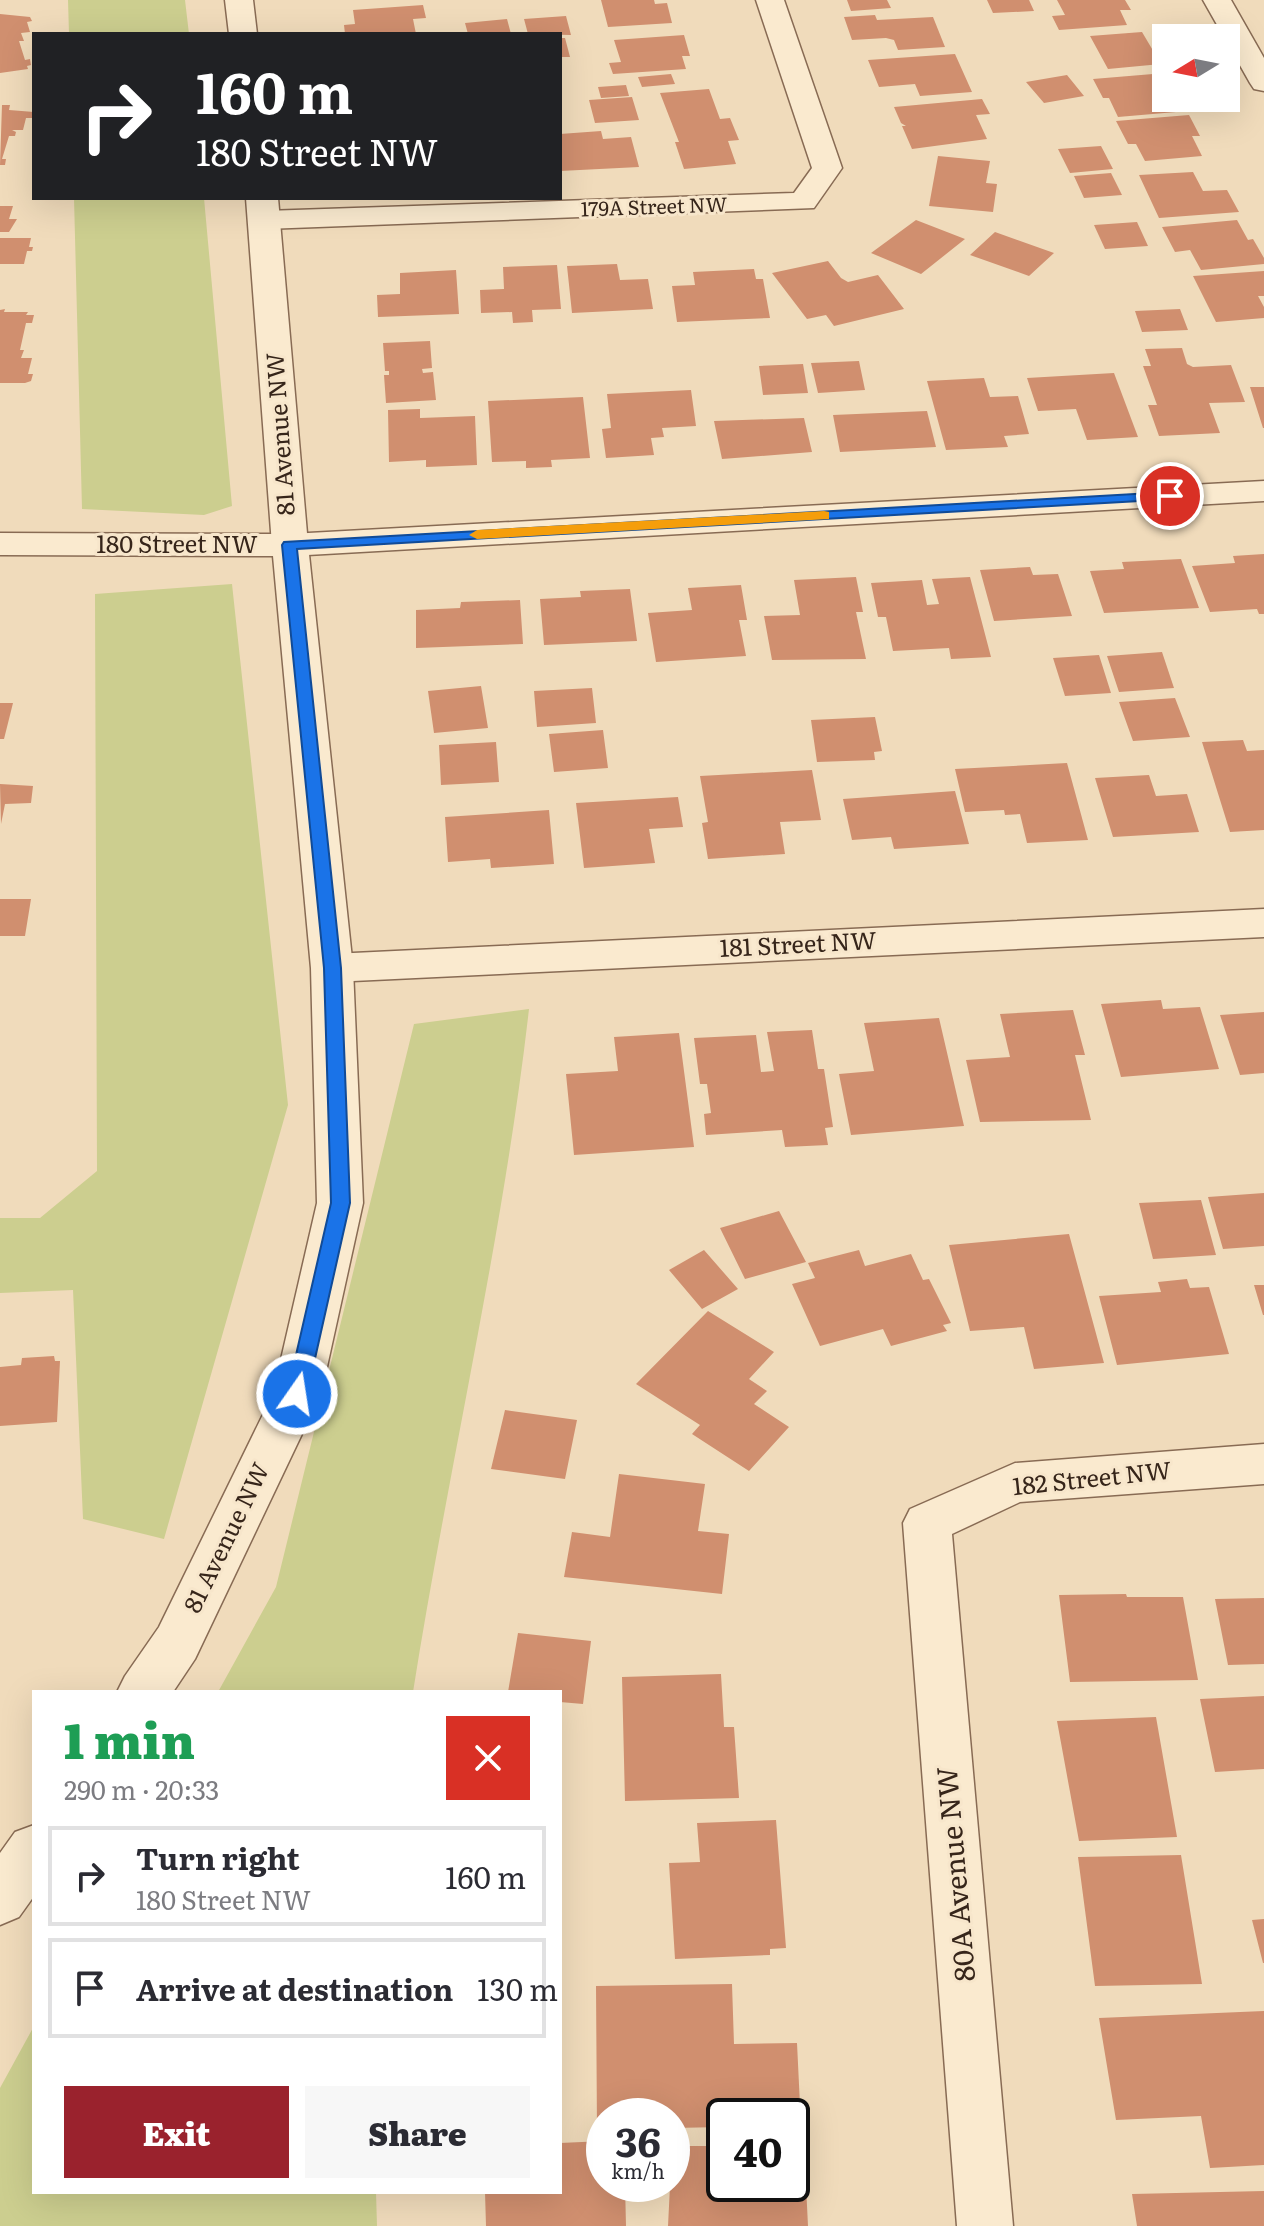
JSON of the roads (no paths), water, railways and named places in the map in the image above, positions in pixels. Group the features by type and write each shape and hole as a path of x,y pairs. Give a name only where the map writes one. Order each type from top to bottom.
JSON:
{"street":[{"path":"239,0 243,32"},
{"name":"179A Street NW","path":"264,209 803,202 827,168 770,0"},
{"path":"1217,0 1264,83"},
{"name":"81 Avenue NW","path":"144,1690 177,1643 297,1394 340,1203 332,968 290,545 264,209"},
{"name":"180 Street NW","path":"0,544 290,545 1264,491"},
{"name":"181 Street NW","path":"332,968 1264,923"},
{"name":"182 Street NW","path":"927,1523 1015,1483 1264,1464"},
{"name":"80A Avenue NW","path":"927,1523 985,2226"},
{"path":"0,1899 32,1853"}]}
